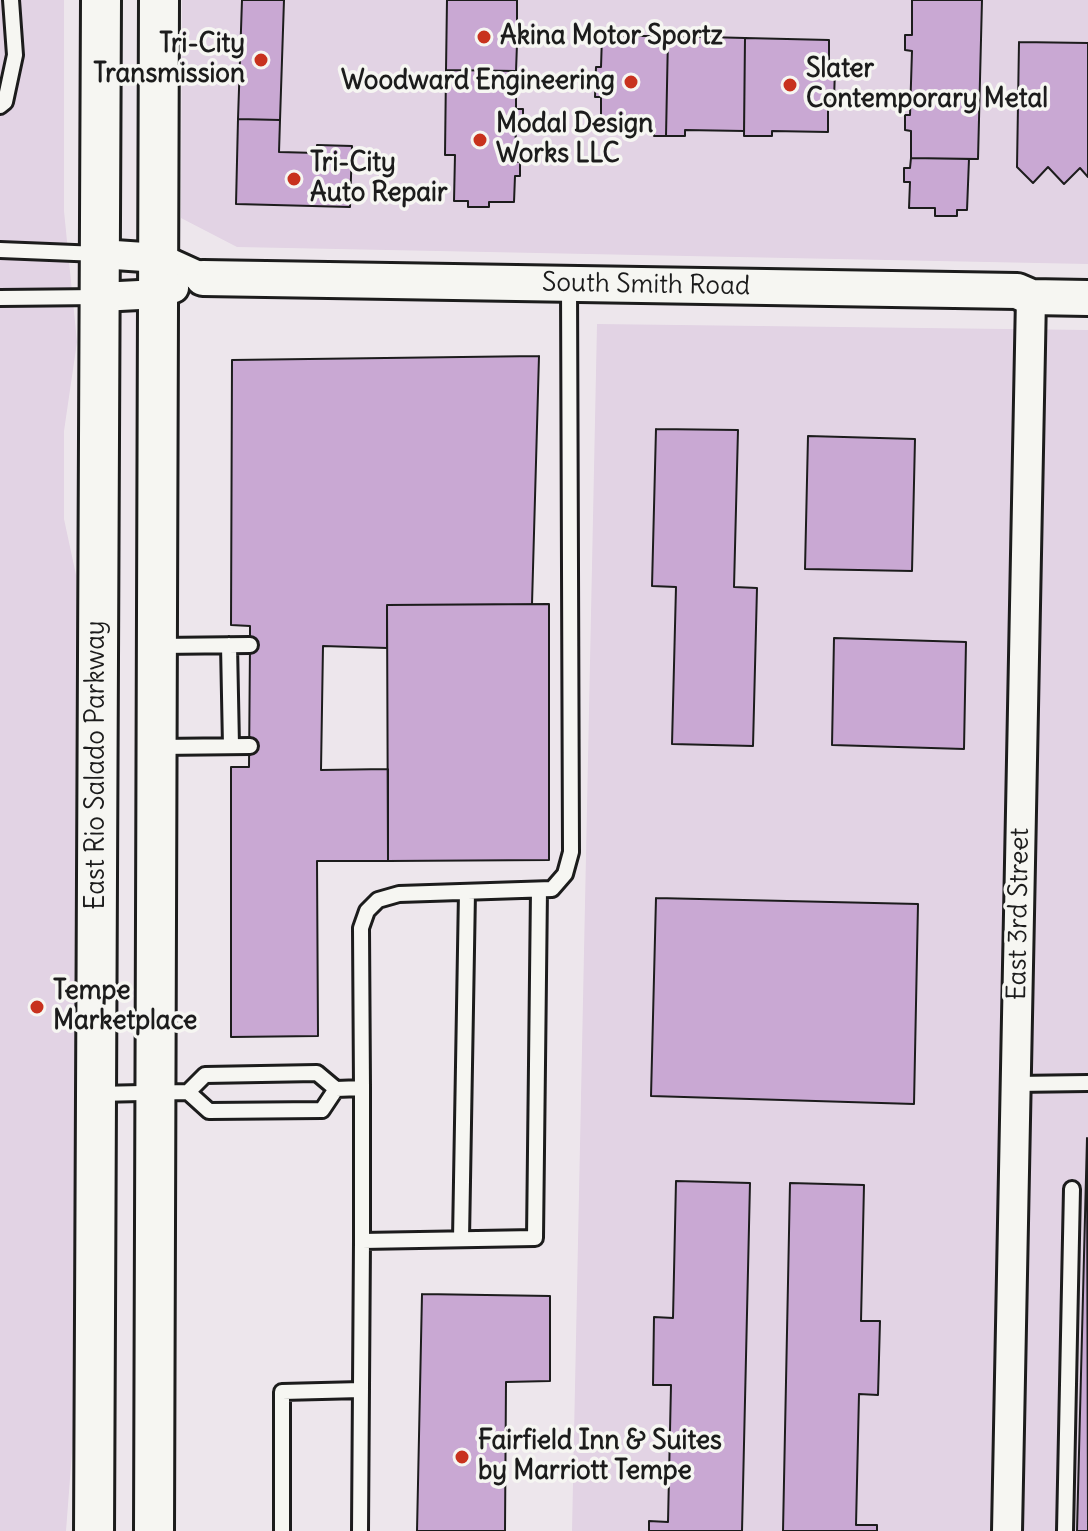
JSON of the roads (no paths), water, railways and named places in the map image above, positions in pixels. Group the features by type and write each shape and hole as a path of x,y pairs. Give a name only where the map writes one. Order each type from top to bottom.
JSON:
{"main road":[{"name":"East Rio Salado Parkway","path":"94,1531 101,0"},
{"path":"154,1531 173,1093 158,747 159,0"}],"street":[{"name":"South Smith Road","path":"100,254 159,276 203,278 1017,291 1031,297 1088,298"},
{"name":"South Smith Road","path":"100,297 159,276"},
{"name":"East 3rd Street","path":"1007,1531 1031,297"}],"lane":[{"path":"0,106 5,102 15,55 11,0"},
{"name":"South Smith Road","path":"0,250 100,254"},
{"path":"360,1531 361,928 367,911 378,900 399,894 552,889 565,874 571,852 569,284"},
{"name":"South Smith Road","path":"0,298 100,297"},
{"path":"229,645 231,746"},
{"path":"158,646 250,645"},
{"path":"158,747 250,746"},
{"path":"362,1241 535,1238 539,890"},
{"path":"461,1239 467,892"},
{"path":"173,1093 205,1075 317,1073 336,1089 362,1088"},
{"path":"1015,1084 1088,1083"},
{"path":"96,1094 173,1093 209,1111 322,1110 336,1089"},
{"path":"1065,1531 1072,1189"},
{"path":"282,1531 282,1392 361,1390"}],"place":[{"name":"Akina Motor Sportz","path":"484,37"},
{"name":"Tri-City Transmission","path":"261,60"},
{"name":"Woodward Engineering","path":"631,82"},
{"name":"Slater Contemporary Metal","path":"790,85"},
{"name":"Modal Design Works LLC","path":"480,140"},
{"name":"Tri-City Auto Repair","path":"294,179"},
{"name":"Tempe Marketplace","path":"37,1007"},
{"name":"Fairfield Inn & Suites by Marriott Tempe","path":"462,1457"}]}
